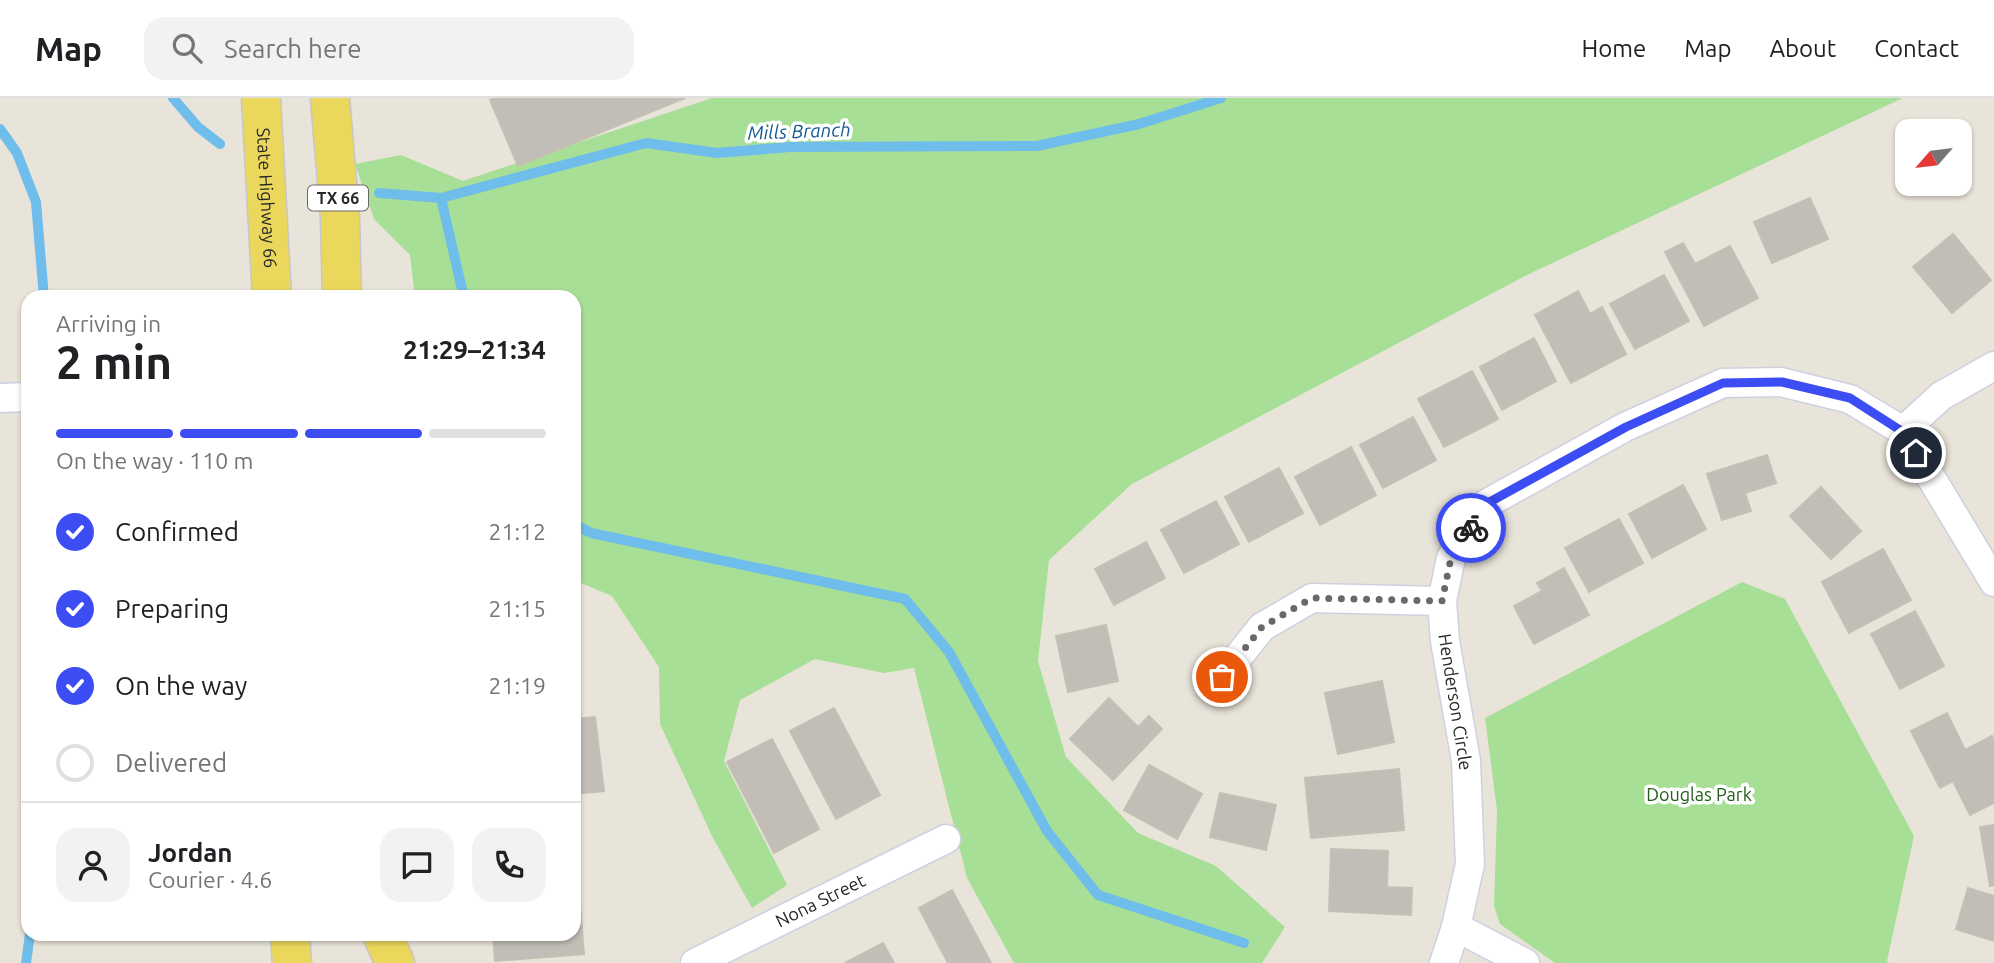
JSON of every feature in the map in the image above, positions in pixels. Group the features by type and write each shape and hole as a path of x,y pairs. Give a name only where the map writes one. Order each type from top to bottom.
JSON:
{"main road":[{"name":"State Highway 66","path":"261,98 272,290"},
{"name":"TX 66","path":"330,98 340,217 342,290"},
{"path":"290,941 292,963"},
{"path":"385,941 395,963"}],"street":[{"path":"1903,432 1941,396 1994,366"},
{"name":"Henderson Circle","path":"1444,963 1456,927 1470,864 1466,761 1445,641 1442,601 1451,558 1486,504 1626,427 1723,383 1782,382 1850,398 1903,432 1994,582"},
{"path":"0,398 21,397"},
{"path":"1222,677 1262,627 1312,598 1442,601"},
{"name":"Nona Street","path":"695,963 946,839"},
{"path":"1456,927 1525,963"}],"green space":[{"path":"712,98 1903,98 1529,274 1132,484 1049,560 1038,661 1066,757 1138,833 1216,866 1285,927 1262,963 1014,963 967,878 914,668 884,673 815,659 740,700 724,761 787,885 752,908 713,838 660,724 659,667 612,596 581,583 581,290 414,290 410,255 374,219 355,164 401,155 463,181"},
{"name":"Douglas Park","path":"1742,582 1785,599 1914,836 1887,961 1889,963 1555,963 1500,924 1494,906 1497,810 1485,718"}],"building":[{"path":"685,98 518,166 490,100"},
{"path":"1810,198 1828,239 1772,263 1754,222"},
{"path":"1953,234 1991,280 1952,313 1913,267"},
{"path":"1683,243 1695,264 1730,246 1758,298 1704,326 1665,252"},
{"path":"1664,275 1689,321 1635,349 1610,304"},
{"path":"1578,291 1590,314 1602,307 1626,354 1571,383 1535,315"},
{"path":"1534,338 1556,381 1502,410 1480,367"},
{"path":"1472,371 1498,419 1444,447 1418,399"},
{"path":"1413,417 1436,460 1383,488 1360,445"},
{"path":"1351,447 1376,495 1320,525 1295,477"},
{"path":"1767,455 1776,483 1745,493 1751,511 1722,520 1707,474"},
{"path":"1279,468 1303,513 1249,542 1225,497"},
{"path":"1683,485 1706,529 1652,558 1629,514"},
{"path":"1821,487 1861,531 1831,559 1790,516"},
{"path":"1216,501 1239,544 1184,573 1161,530"},
{"path":"1619,519 1643,563 1589,592 1565,548"},
{"path":"1146,542 1165,578 1114,605 1095,569"},
{"path":"1883,549 1911,600 1849,633 1822,582"},
{"path":"1564,568 1589,615 1534,644 1514,606 1542,591 1537,583"},
{"path":"1915,611 1944,666 1900,689 1871,634"},
{"path":"1106,625 1118,681 1068,692 1056,636"},
{"path":"1382,681 1394,742 1338,754 1325,693"},
{"path":"1109,698 1138,727 1149,716 1162,729 1113,780 1070,739"},
{"path":"834,708 880,795 836,819 790,731"},
{"path":"1947,713 1965,750 1992,736 1994,741 1994,803 1970,815 1953,781 1940,788 1911,731"},
{"path":"595,717 604,791 581,793 581,718"},
{"path":"772,739 819,829 774,853 727,762"},
{"path":"1149,765 1202,794 1177,839 1124,810"},
{"path":"1399,769 1404,830 1311,838 1305,778"},
{"path":"1220,793 1276,805 1266,850 1210,837"},
{"path":"1994,825 1994,885 1990,886 1980,827"},
{"path":"1331,849 1388,851 1387,887 1412,888 1411,915 1329,911"},
{"path":"1968,888 1994,896 1994,941 1956,929"},
{"path":"952,890 991,963 948,963 919,908"},
{"path":"581,917 584,954 495,961 494,941 581,941"},
{"path":"883,943 894,963 845,963"}],"waterway":[{"name":"Mills Branch","path":"173,98 198,127 220,144"},
{"name":"Mills Branch","path":"379,193 441,198 646,143 717,153 790,147 1037,146 1139,124 1221,98"},
{"name":"Mills Branch","path":"0,129 17,153 36,202 43,290"},
{"path":"441,198 462,290"},
{"path":"581,528 591,533 905,599 949,652 1047,831 1098,895 1244,943"},
{"name":"Mills Branch","path":"26,963 29,941"}],"way so far":[{"path":"1222,677 1262,627 1312,598 1442,601 1451,558 1471,528"}],"route":[{"path":"1471,528 1486,504 1626,427 1723,383 1782,382 1850,398 1903,432 1916,453"}]}
